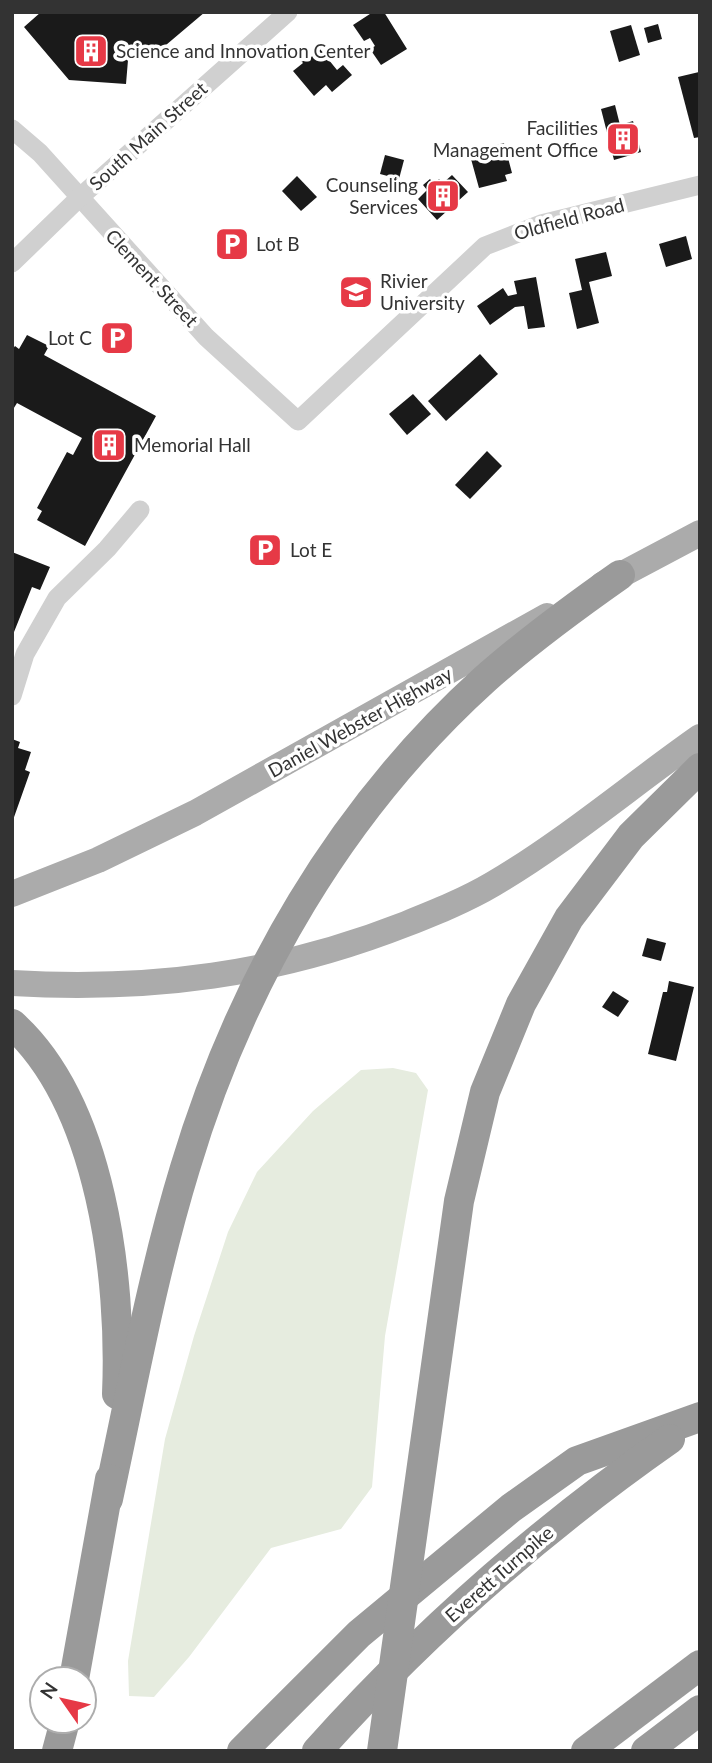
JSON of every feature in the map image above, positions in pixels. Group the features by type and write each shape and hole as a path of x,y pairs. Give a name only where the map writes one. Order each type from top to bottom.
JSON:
{"highway":[{"path":"77,1665 108,1499 161,1255 191,1148 238,1024 289,920 322,866 355,821 449,715 535,637 620,575"},
{"path":"382,1751 459,1201 485,1092 521,1004 569,918 631,836 700,768"},
{"path":"12,1024 39,1054 70,1111 93,1172 108,1236 118,1342 116,1426 108,1499"},
{"path":"242,1751 308,1682 383,1612 467,1543 577,1461 700,1417"},
{"name":"Everett Turnpike","path":"317,1751 460,1605 545,1532 700,1417"},
{"path":"586,1751 700,1665"},
{"path":"646,1751 700,1710"}],"main road":[{"name":"Daniel Webster Highway","path":"12,894 89,865 195,813 700,533"},
{"path":"12,983 101,986 234,974 290,963 372,937 489,887 578,828 700,737"}],"street":[{"name":"South Main Street","path":"12,263 79,198 288,12"},
{"name":"Clement Street","path":"12,130 40,153 206,337 298,421"},
{"name":"Oldfield Road","path":"298,421 485,246 541,224 700,185"},
{"path":"12,696 25,654 57,598 107,549 140,510"}],"shaded area":[{"path":"393,1068 416,1073 428,1090 385,1336 372,1487 341,1529 271,1548 189,1657 154,1697 129,1696 128,1661 165,1439 194,1336 228,1232 257,1172 313,1111 361,1070"}],"building":[{"name":"Science and Innovation Center","path":"41,12 205,12 153,56 144,46 128,60 126,84 69,80 24,27"},
{"path":"373,12 384,12 407,49 381,65 370,49 375,46 370,38 364,41 353,25"},
{"path":"658,24 662,39 648,43 644,28"},
{"path":"631,25 640,55 619,62 610,31"},
{"path":"320,49 337,70 343,65 352,75 332,92 326,85 314,96 293,71 303,63 297,56 304,51 310,58"},
{"path":"699,72 700,137 694,138 678,77"},
{"name":"Facilities Management Office","path":"615,105 620,125 633,121 641,152 614,160 601,109"},
{"path":"504,143 512,173 505,175 507,181 479,188 471,159 486,155 484,148"},
{"path":"385,155 404,160 399,179 380,174"},
{"name":"Counseling Services","path":"452,175 468,192 437,220 418,199 427,190 423,185 430,179 434,184 439,179 443,183"},
{"path":"297,176 317,197 301,211 282,191"},
{"path":"686,236 692,259 666,267 659,244"},
{"path":"606,252 612,276 589,282 599,323 577,329 569,293 582,290 575,259"},
{"path":"536,277 545,327 528,329 524,306 515,307 490,325 477,306 503,288 508,296 517,294 514,281"},
{"name":"Memorial Hall","path":"27,335 49,346 44,355 156,416 85,546 37,520 42,511 37,508 67,452 73,455 82,438 17,403 12,411 12,350 15,346 19,349"},
{"path":"480,354 498,374 446,421 428,401"},
{"path":"413,394 431,414 407,435 389,414"},
{"path":"487,451 502,466 470,499 455,485"},
{"path":"12,552 50,567 40,590 32,587 12,637"},
{"path":"12,739 20,742 18,748 31,752 25,770 30,772 13,820"},
{"path":"647,938 666,943 661,961 642,956"},
{"path":"669,981 694,987 676,1061 648,1054 663,992 667,992"},
{"path":"613,991 629,1001 618,1017 602,1007"}],"place":[{"name":"Science and Innovation Center","path":"91,51"},
{"name":"Facilities Management Office","path":"623,139"},
{"name":"Counseling Services","path":"443,196"},
{"name":"Lot B","path":"232,244"},
{"name":"Rivier University","path":"356,292"},
{"name":"Lot C","path":"117,338"},
{"name":"Memorial Hall","path":"109,445"},
{"name":"Lot E","path":"265,550"}]}
